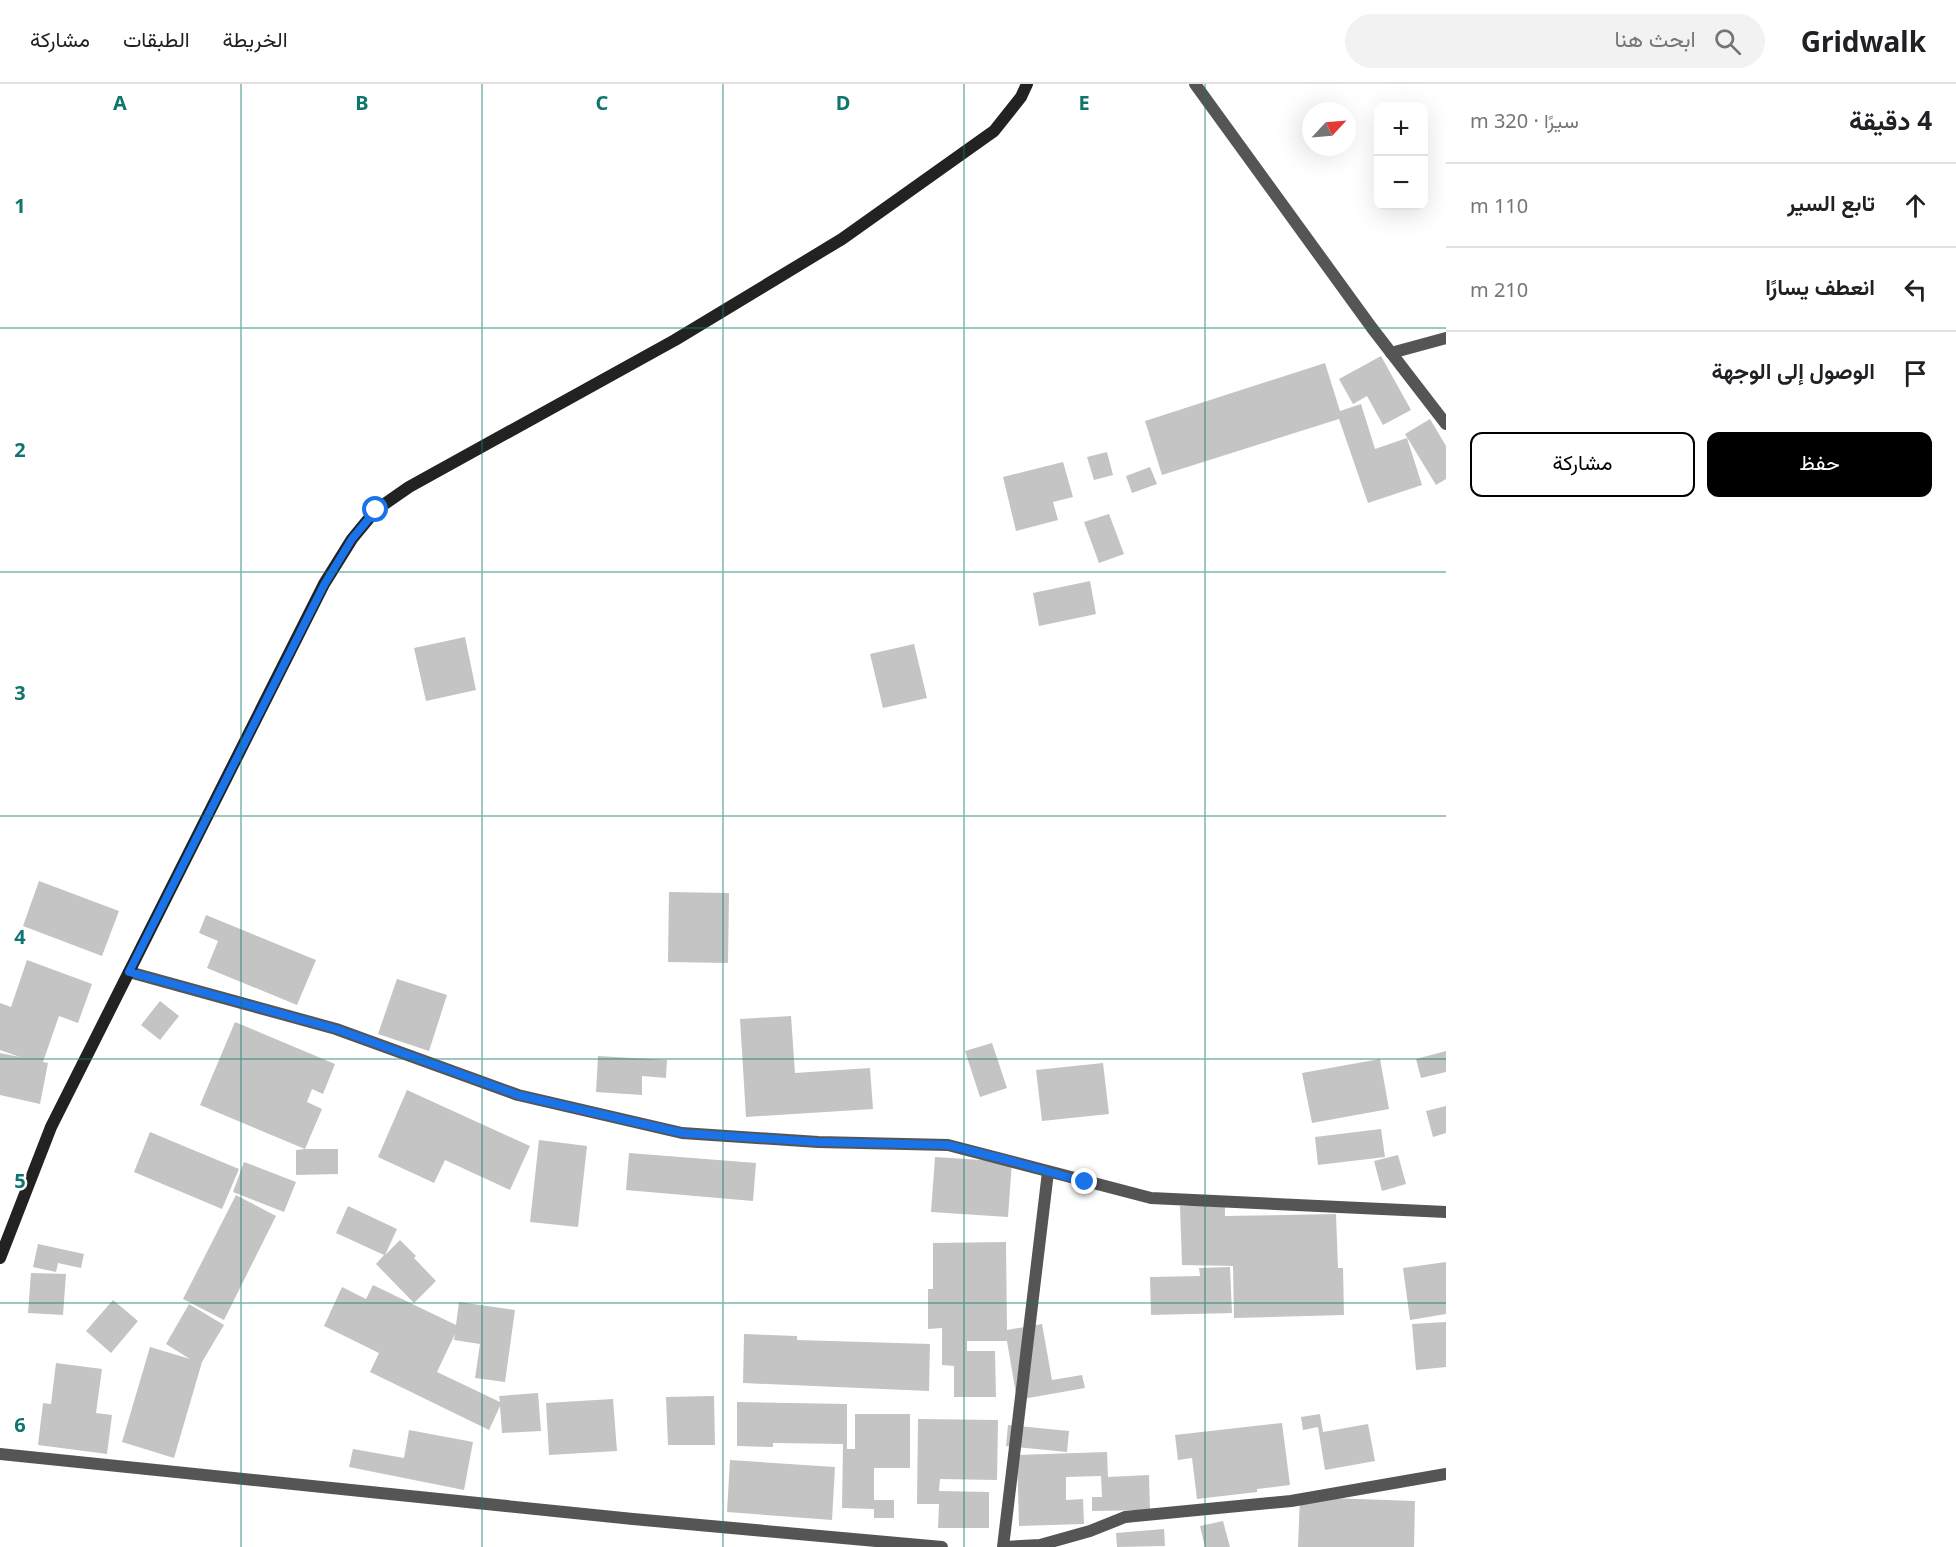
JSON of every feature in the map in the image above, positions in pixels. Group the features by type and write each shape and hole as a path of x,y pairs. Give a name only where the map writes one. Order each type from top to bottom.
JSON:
{"main road":[{"path":"0,1258 51,1126 324,585 352,539 376,510 409,487 675,340 842,239 994,131 1021,97 1027,84"}],"street":[{"path":"1195,84 1391,353 1446,424"},
{"path":"1391,353 1446,338"},
{"path":"129,972 336,1029 518,1095 682,1133 818,1142 948,1145 1151,1198 1446,1212"},
{"path":"1048,1172 1004,1547 1040,1545 1125,1518 1291,1500 1446,1474"},
{"path":"0,1454 633,1519 942,1547"}],"building":[{"path":"1381,356 1411,410 1383,425 1367,396 1353,404 1339,379"},
{"path":"1325,363 1340,411 1361,404 1375,449 1407,438 1422,485 1368,503 1339,419 1162,475 1145,421"},
{"path":"1430,419 1446,446 1446,479 1436,485 1405,434"},
{"path":"1107,452 1113,475 1094,480 1087,457"},
{"path":"1063,462 1073,497 1053,502 1058,520 1016,531 1003,477"},
{"path":"1150,467 1157,484 1132,493 1126,476"},
{"path":"1109,514 1124,554 1099,563 1084,522"},
{"path":"1090,581 1096,614 1039,626 1033,593"},
{"path":"465,637 476,690 426,701 414,648"},
{"path":"914,644 927,698 883,708 870,654"},
{"path":"39,881 119,911 102,956 23,926"},
{"path":"669,892 729,893 728,963 668,962"},
{"path":"206,915 316,960 297,1005 207,968 218,941 199,933"},
{"path":"27,960 92,984 78,1023 59,1016 43,1062 48,1063 40,1104 0,1095 0,1053 20,1057 0,1050 0,1003 11,1007"},
{"path":"397,979 447,995 429,1051 378,1034"},
{"path":"160,1001 179,1016 160,1040 141,1025"},
{"path":"791,1016 795,1073 870,1068 873,1109 746,1117 740,1019"},
{"path":"235,1022 335,1064 323,1094 312,1089 307,1102 322,1109 305,1149 200,1105"},
{"path":"992,1043 1007,1088 980,1097 965,1051"},
{"path":"1446,1051 1446,1072 1421,1078 1416,1059"},
{"path":"598,1056 667,1060 666,1078 642,1076 642,1095 596,1092"},
{"path":"1380,1059 1389,1109 1312,1123 1302,1073"},
{"path":"1103,1063 1109,1114 1042,1121 1036,1070"},
{"path":"407,1090 530,1146 510,1190 445,1160 434,1183 378,1157"},
{"path":"1446,1106 1446,1133 1433,1137 1426,1111"},
{"path":"1381,1129 1385,1157 1318,1165 1315,1137"},
{"path":"150,1132 239,1169 222,1209 134,1172"},
{"path":"539,1140 587,1146 578,1227 530,1222"},
{"path":"338,1149 338,1174 296,1175 296,1150"},
{"path":"629,1153 756,1163 753,1201 626,1190"},
{"path":"1398,1155 1406,1184 1382,1191 1374,1161"},
{"path":"935,1157 1012,1162 1008,1217 931,1212"},
{"path":"244,1162 296,1182 284,1212 233,1192"},
{"path":"236,1195 276,1216 224,1320 183,1299"},
{"path":"1225,1205 1225,1216 1336,1214 1338,1268 1343,1268 1344,1315 1234,1318 1233,1266 1182,1265 1180,1206"},
{"path":"348,1206 397,1229 385,1255 400,1240 436,1281 414,1303 376,1264 384,1255 336,1233"},
{"path":"1006,1242 1007,1330 1042,1324 1052,1380 1082,1375 1085,1388 1017,1400 1007,1341 967,1341 967,1351 995,1351 996,1397 954,1397 954,1366 942,1365 942,1328 928,1329 928,1289 933,1289 933,1243"},
{"path":"38,1244 84,1254 81,1268 58,1263 56,1272 33,1267"},
{"path":"1446,1262 1446,1314 1410,1320 1403,1268"},
{"path":"1230,1267 1232,1313 1151,1315 1150,1277 1200,1276 1199,1268"},
{"path":"31,1273 66,1274 63,1315 28,1313"},
{"path":"373,1285 456,1325 459,1302 515,1310 505,1382 475,1378 480,1344 454,1340 455,1334 437,1372 500,1402 499,1396 538,1393 541,1431 502,1433 500,1406 489,1430 370,1372 379,1353 324,1326 342,1287 366,1299"},
{"path":"113,1300 138,1321 111,1353 86,1331"},
{"path":"189,1304 224,1325 202,1362 174,1458 122,1442 150,1347 190,1359 166,1344"},
{"path":"1446,1322 1446,1367 1416,1370 1412,1324"},
{"path":"744,1334 797,1336 797,1340 930,1344 929,1391 743,1383"},
{"path":"56,1363 102,1369 96,1413 112,1415 107,1454 38,1445 43,1403 51,1404"},
{"path":"714,1396 715,1445 668,1445 666,1397"},
{"path":"613,1399 617,1451 549,1455 546,1403"},
{"path":"737,1402 847,1404 847,1449 855,1449 855,1414 910,1414 910,1468 874,1468 874,1500 894,1500 894,1518 874,1518 874,1509 842,1508 843,1444 773,1443 773,1447 737,1446"},
{"path":"1320,1414 1323,1432 1368,1424 1375,1461 1325,1470 1318,1427 1303,1430 1301,1417"},
{"path":"918,1419 998,1420 997,1480 940,1479 939,1491 989,1492 989,1528 938,1528 939,1504 917,1504"},
{"path":"1282,1423 1290,1485 1257,1489 1257,1492 1197,1499 1192,1458 1178,1460 1175,1435"},
{"path":"1008,1425 1069,1431 1067,1452 1006,1446"},
{"path":"409,1430 473,1442 464,1490 349,1467 353,1449 404,1458"},
{"path":"1107,1452 1108,1477 1149,1475 1150,1510 1092,1511 1092,1497 1102,1497 1101,1476 1066,1477 1066,1500 1083,1499 1084,1524 1019,1526 1017,1455"},
{"path":"730,1460 835,1467 832,1520 727,1512"},
{"path":"1300,1497 1415,1501 1414,1547 1298,1547"},
{"path":"1223,1521 1230,1547 1205,1547 1200,1526"},
{"path":"1164,1529 1165,1546 1117,1547 1116,1533"}],"route":[{"path":"376,510 352,539 324,585 129,972 336,1029 518,1095 682,1133 818,1142 948,1145 1085,1182"}]}
